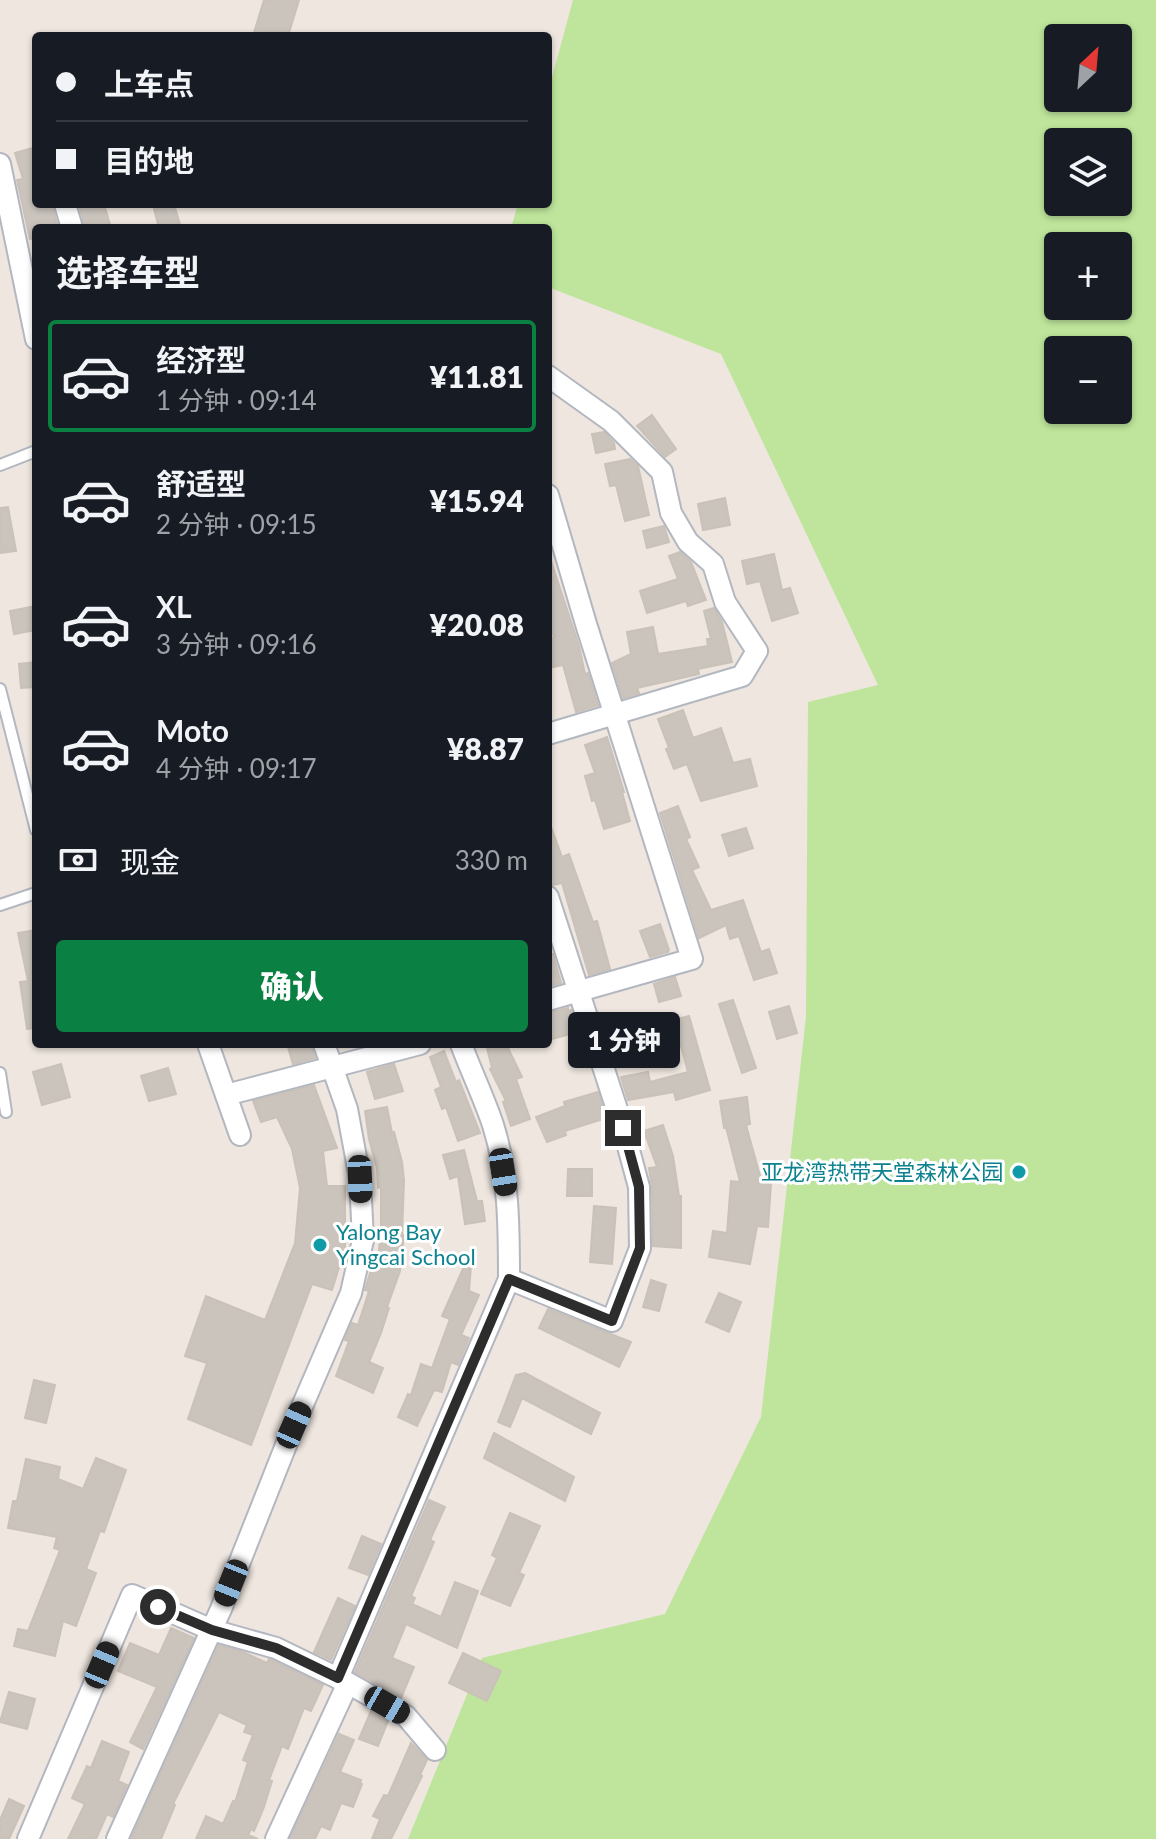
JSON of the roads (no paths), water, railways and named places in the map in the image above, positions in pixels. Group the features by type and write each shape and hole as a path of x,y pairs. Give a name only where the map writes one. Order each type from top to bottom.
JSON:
{"street":[{"path":"0,164 32,320"},
{"path":"552,379 611,421 662,472 671,513 688,542 713,564 725,602 757,651 742,676 552,733"},
{"path":"552,508 692,959 552,999"},
{"path":"509,1279 612,1321 640,1248 639,1187 552,909"},
{"path":"209,1048 240,1135"},
{"path":"117,1839 212,1630 351,1293 363,1240 360,1179 347,1109 325,1048"},
{"path":"226,1095 405,1048"},
{"path":"276,1839 509,1279 509,1213 500,1157 493,1126 463,1048"},
{"path":"28,1839 132,1595 212,1630 276,1648 343,1680 406,1716 435,1750"}],"lane":[{"path":"0,465 32,453"},
{"path":"0,689 32,814"},
{"path":"0,905 32,894"},
{"path":"0,1073 6,1112"}],"place":[{"name":"亚龙湾热带天堂森林公园","path":"1019,1172"},
{"name":"Yalong Bay Yingcai School","path":"320,1245"}]}
